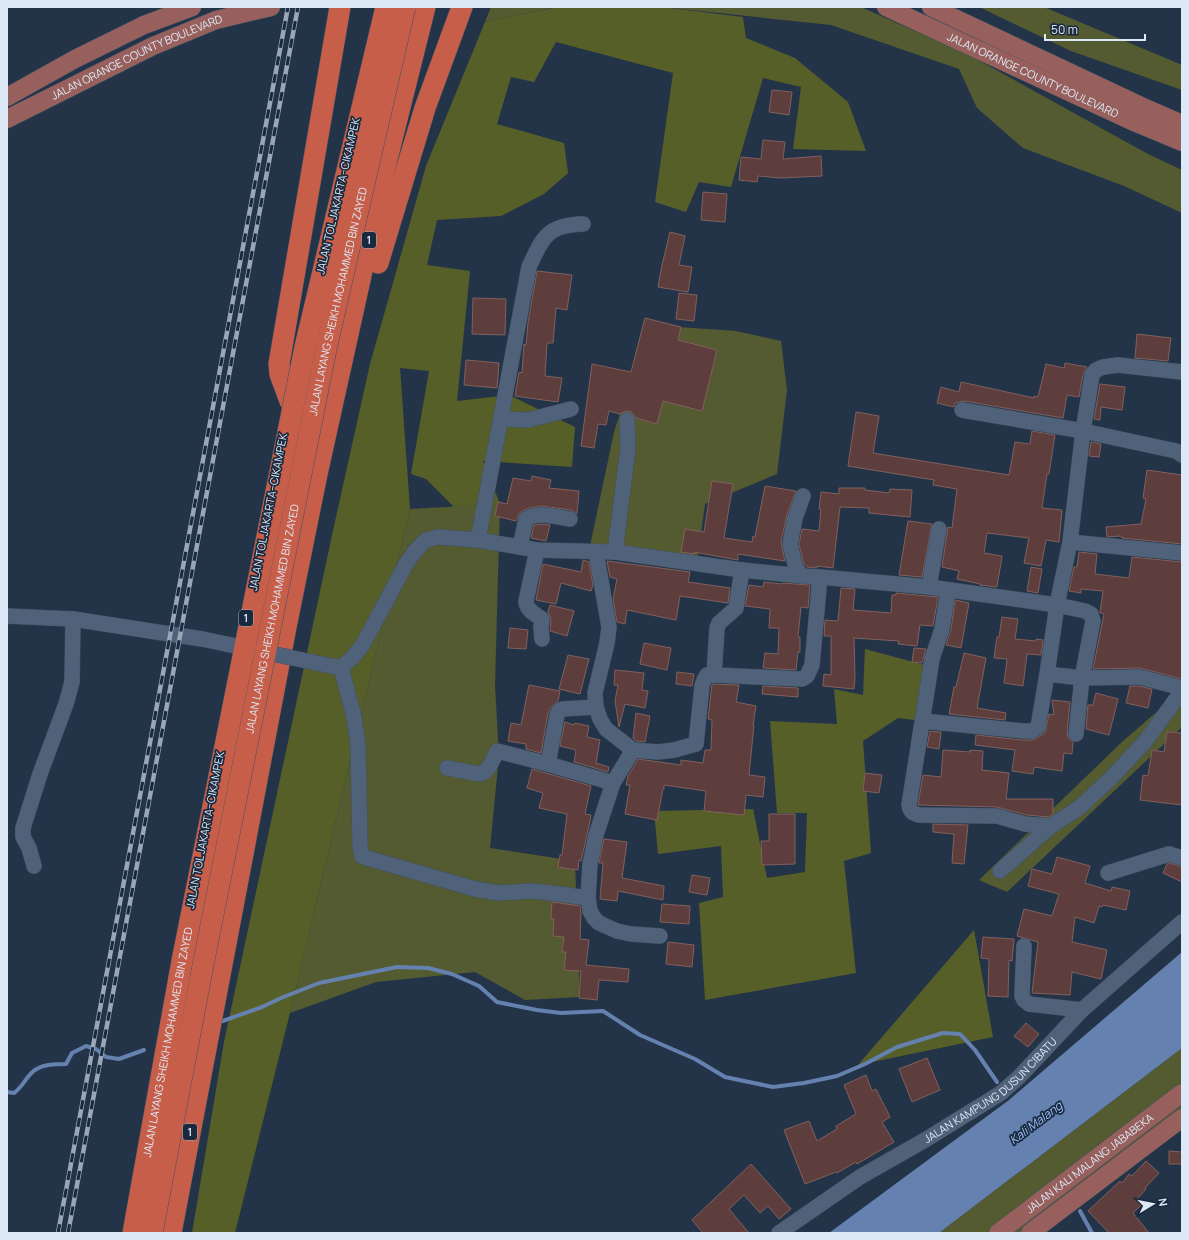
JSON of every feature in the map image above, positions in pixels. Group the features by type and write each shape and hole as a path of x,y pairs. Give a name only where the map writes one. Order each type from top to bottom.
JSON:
{"highway":[{"path":"290,402 280,374 279,364 340,7"},
{"name":"JALAN TOL JAKARTA–CIKAMPEK","path":"127,1233 242,638 290,402 340,184 385,7"},
{"name":"JALAN LAYANG SHEIKH MOHAMMED BIN ZAYED","path":"133,1233 182,961 305,347 385,7"},
{"name":"JALAN LAYANG SHEIKH MOHAMMED BIN ZAYED","path":"152,1233 204,960 326,350 405,7"},
{"name":"1","path":"172,1233 210,1026 317,474 385,168 424,7"},
{"path":"317,474 390,217 425,108 462,7"}],"main road":[{"name":"JALAN ORANGE COUNTY BOULEVARD","path":"7,97 75,60 144,26 192,7"},
{"name":"JALAN ORANGE COUNTY BOULEVARD","path":"7,119 153,46 216,20 271,7"},
{"name":"JALAN ORANGE COUNTY BOULEVARD","path":"886,7 1139,114 1182,124"},
{"name":"JALAN ORANGE COUNTY BOULEVARD","path":"931,7 1139,114 1182,142"},
{"path":"1139,114 1182,111"},
{"path":"1139,114 1182,155"},
{"name":"JALAN KALI MALANG JABABEKA","path":"998,1233 1182,1093"},
{"name":"JALAN KALI MALANG JABABEKA","path":"1030,1233 1182,1118"}],"street":[{"path":"478,540 529,267 540,243 548,234 556,228 572,224 582,224"},
{"path":"923,721 1023,731 1032,731 1038,727 1057,604 1070,542 1083,431 1092,375 1096,370 1103,367 1118,365 1182,372"},
{"path":"501,419 528,420 571,409"},
{"path":"962,410 1083,431 1176,451 1182,455"},
{"path":"615,552 628,448 628,420"},
{"path":"802,576 796,568 790,544 795,518 803,496"},
{"path":"520,547 526,519 530,516 536,514 570,519"},
{"path":"929,587 939,529"},
{"path":"7,616 73,619 202,639 338,667 352,658 362,646 406,564 415,551 426,540 438,537 478,540 538,550 615,552 742,570 929,587 1057,604 1085,610 1092,614 1094,621 1082,678 1076,734"},
{"path":"1070,542 1182,553"},
{"path":"538,550 526,605 529,610 542,619 542,639"},
{"path":"596,552 609,627 607,643 595,693 596,707 600,719 606,729 633,750 658,752 674,750 696,744 704,680 707,675 802,679 807,676 812,665 820,577"},
{"path":"714,675 717,628 719,623 736,608 742,570"},
{"path":"948,590 942,630 932,659 909,805 910,809 913,814 919,815 997,816 1025,824 1050,826"},
{"path":"34,866 29,848 23,837 23,828 40,774 66,704 72,682 73,619"},
{"path":"338,667 354,717 358,745 360,846 362,856 374,861 475,889 499,893 529,891 544,892 588,898"},
{"path":"1000,871 1050,826 1080,807 1110,779 1144,743 1182,689 1140,677 1082,678 1047,674"},
{"path":"548,764 559,711 562,709 596,707"},
{"path":"633,750 613,783 596,835 590,864 588,898 590,912 599,923 617,931 631,934 660,936"},
{"path":"447,768 480,774 487,770 497,752 548,764 613,783"},
{"path":"1108,873 1170,854 1182,858"},
{"name":"JALAN KAMPUNG DUSUN CIBATU","path":"779,1233 860,1177 925,1140 1001,1093 1019,1077 1082,1010 1182,922"},
{"path":"1024,946 1022,996 1024,1000 1029,1004 1082,1010"}],"green space":[{"path":"491,7 557,7 485,22"},
{"path":"558,7 662,7 743,17 746,38 795,58 848,102 866,151 793,149 801,87 763,78 731,187 699,182 686,212 655,202 673,73 556,42 534,82 511,77 497,124 564,143 568,173 544,194 501,216 437,220 427,265 470,271 457,401 509,395 575,427 572,467 483,461 500,504 454,507 426,479 411,474 429,371 400,368 410,509 290,1013 235,1233 192,1233 224,1042 334,526 370,364 426,166 485,22"},
{"path":"662,7 861,7 969,55 1148,154 1182,170 1182,213 1124,186 1023,148 977,108 959,69 831,25"},
{"path":"979,7 1044,7 1182,65 1182,90 1071,51"},
{"path":"649,325 736,331 781,341 787,390 777,474 705,504 697,563 590,546 614,432"},
{"path":"500,504 495,685 499,756 490,848 575,861 580,997 525,1000 475,972 376,982 290,1013 410,509"},
{"path":"865,649 932,667 929,722 898,718 863,741 871,853 844,861 856,973 705,1000 699,903 723,897 721,846 658,854 654,811 753,809 767,878 805,872 807,813 777,813 770,721 837,724 834,689 863,695"},
{"path":"1182,690 1182,727 1007,892 979,880 1123,741"},
{"path":"974,930 993,1037 858,1065"},
{"path":"1182,1048 1182,1118 1030,1233 939,1233"}],"water":[{"name":"Kali Malang","path":"1182,952 1182,1048 939,1233 829,1233 1009,1100"}],"building":[{"path":"772,90 792,92 789,115 769,112"},
{"path":"763,140 785,142 783,159 821,156 822,176 781,178 758,176 757,182 739,180 741,157 761,159"},
{"path":"703,192 727,194 725,222 701,220"},
{"path":"670,232 685,236 679,265 692,267 688,292 658,287"},
{"path":"537,271 572,275 567,310 556,308 553,343 547,343 545,376 562,378 558,402 515,396 519,372 522,373 524,344 526,345 528,323"},
{"path":"679,293 697,295 694,321 676,319"},
{"path":"473,298 506,299 505,335 472,334"},
{"path":"645,318 681,327 678,340 717,350 702,411 663,401 657,424 636,418 631,412 626,411 620,414 609,411 606,425 598,424 594,448 581,446 592,364 631,372"},
{"path":"1137,334 1171,338 1168,361 1135,358"},
{"path":"466,360 499,363 497,388 464,385"},
{"path":"1065,363 1087,367 1083,374 1079,397 1067,395 1063,418 964,401 955,403 954,407 937,403 941,387 959,392 961,382 1034,398 1034,396 1038,397 1046,364 1064,368"},
{"path":"1100,384 1125,387 1122,410 1101,407 1100,420 1094,419"},
{"path":"856,412 879,416 873,453 1009,475 1015,442 1030,444 1032,431 1055,435 1042,508 1062,510 1059,542 1046,540 1041,566 1024,563 1029,538 987,533 984,553 1002,556 997,587 980,585 957,579 959,571 942,567 948,527 952,528 957,489 933,485 934,480 848,466"},
{"path":"1091,442 1101,444 1099,457 1089,456"},
{"path":"1147,470 1182,475 1182,544 1122,538 1121,536 1107,537 1106,527 1141,524 1146,499 1143,498"},
{"path":"532,476 551,480 549,488 579,491 577,514 571,510 541,506 522,511 516,521 495,516 498,502 507,504 513,478 531,481"},
{"path":"712,481 733,484 724,538 752,542 753,536 755,537 765,486 796,491 787,515 781,542 785,561 738,554 738,560 694,552 694,554 681,552 685,529 704,532"},
{"path":"839,488 865,488 865,490 889,493 890,489 912,490 910,517 869,513 869,508 840,507 833,568 817,566 817,568 807,567 804,564 799,544 802,529 819,531 821,492 839,494"},
{"path":"908,521 932,524 922,577 899,575"},
{"path":"534,525 550,525 546,541 531,538"},
{"path":"1079,552 1097,554 1095,574 1129,578 1132,557 1182,562 1182,679 1140,668 1093,669 1104,614 1100,613 1103,591 1081,589 1081,593 1069,591 1074,567 1077,567"},
{"path":"583,560 589,562 593,585 591,591 561,583 556,604 536,600 543,564 581,572"},
{"path":"607,561 690,572 688,582 730,588 728,603 680,596 676,620 627,610 625,624 617,622 613,599 617,579 610,577"},
{"path":"1031,567 1042,569 1038,593 1027,591"},
{"path":"764,582 810,585 808,608 801,607 798,637 800,637 800,652 798,652 796,670 763,668 765,653 778,654 779,628 769,628 770,609 745,606 749,585 763,587"},
{"path":"841,588 855,589 853,610 891,613 892,595 896,595 896,593 938,597 933,626 920,625 917,646 898,644 899,641 854,638 854,689 823,686 824,674 831,675 831,636 824,636 825,620 838,621"},
{"path":"955,600 969,603 961,648 946,645 951,630"},
{"path":"550,605 574,611 567,636 550,631 551,620 548,612"},
{"path":"1002,617 1018,619 1015,639 1036,641 1036,639 1043,640 1041,655 1027,654 1023,686 1004,683 1007,659 994,658"},
{"path":"510,628 528,630 526,649 508,648"},
{"path":"644,643 671,648 667,670 640,664"},
{"path":"914,648 926,649 922,663 912,662"},
{"path":"964,653 986,658 977,708 1006,713 1005,720 949,714 954,687 956,687"},
{"path":"568,655 589,659 580,694 559,689"},
{"path":"615,670 644,673 642,690 648,691 645,708 625,704 619,727 615,701 618,685 614,685"},
{"path":"677,672 694,674 692,686 676,684"},
{"path":"712,684 739,685 736,702 756,706 749,775 765,777 763,797 746,795 744,815 704,811 706,791 664,785 657,820 625,814 630,785 626,785 628,776 638,759 681,765 681,760 703,763 705,750 711,750 712,720 708,719"},
{"path":"529,685 560,691 558,701 551,707 548,713 541,753 526,749 526,744 508,741 511,723 521,725"},
{"path":"763,686 798,688 798,697 762,694"},
{"path":"1130,686 1139,686 1152,689 1148,708 1126,703"},
{"path":"1096,693 1118,699 1109,735 1086,729 1088,705 1093,705"},
{"path":"1052,700 1070,702 1067,733 1068,738 1073,742 1072,754 1064,753 1062,771 1034,767 1033,774 1012,771 1015,750 975,745 976,735 1022,740 1032,740 1037,738 1045,733 1049,714 1054,715"},
{"path":"636,713 650,716 645,742 636,741 633,738"},
{"path":"565,722 574,725 575,723 589,726 587,737 600,740 596,763 609,767 608,772 574,762 576,750 560,746"},
{"path":"930,731 941,732 939,749 927,747"},
{"path":"1167,732 1182,733 1182,805 1140,800 1143,775 1148,776 1152,750 1164,752"},
{"path":"943,750 970,752 970,750 983,751 982,770 1009,773 1006,799 1053,799 1053,814 1049,817 1027,815 997,807 918,805 923,775 941,777"},
{"path":"532,769 591,786 585,814 591,815 581,861 579,860 578,870 558,867 560,855 562,855 567,814 539,808 543,793 527,788"},
{"path":"865,773 882,775 879,793 863,791"},
{"path":"769,814 795,814 795,864 762,865 761,841 769,841"},
{"path":"933,824 968,825 964,864 952,863 954,834 933,832"},
{"path":"604,839 627,842 622,878 664,886 663,900 618,891 617,901 600,899 603,863 599,863"},
{"path":"1057,857 1090,866 1085,883 1111,891 1112,887 1130,891 1126,910 1103,905 1102,907 1099,906 1094,923 1075,917 1072,942 1107,950 1101,979 1072,972 1070,995 1032,993 1038,942 1017,936 1024,909 1052,916 1059,894 1028,886 1032,869 1052,874"},
{"path":"1169,863 1182,867 1182,882 1163,873 1167,864"},
{"path":"692,875 710,878 707,895 689,892"},
{"path":"552,902 580,906 580,939 589,940 586,965 629,969 628,982 599,980 597,1000 579,998 581,971 564,970 566,952 562,952 564,937 553,936 554,919 551,919"},
{"path":"662,904 690,906 689,924 660,922"},
{"path":"983,937 1014,939 1012,961 1009,960 1008,997 988,996 989,959 981,958"},
{"path":"668,942 694,945 692,967 666,964"},
{"path":"1026,1023 1039,1034 1028,1047 1014,1036"},
{"path":"927,1058 940,1090 912,1102 899,1069"},
{"path":"866,1075 872,1091 876,1089 890,1117 882,1122 894,1142 857,1164 856,1162 837,1173 836,1172 805,1184 784,1130 809,1121 817,1141 837,1129 836,1126 856,1114 844,1085"},
{"path":"1169,1151 1182,1152 1182,1164 1169,1164"},
{"path":"1146,1161 1159,1173 1137,1199 1142,1204 1133,1213 1149,1233 1109,1233 1088,1211 1120,1181 1122,1183 1129,1174 1132,1176"},
{"path":"751,1164 791,1209 779,1219 768,1206 760,1213 744,1195 729,1209 749,1233 703,1233 692,1220"}],"waterway":[{"path":"217,1023 262,1007 319,983 397,967 428,968 452,974 479,986 497,1002 561,1013 603,1011 640,1035 695,1059 725,1077 773,1087 804,1083 837,1076 865,1064 897,1047 943,1033 960,1034 975,1050 997,1082"},
{"path":"7,1092 14,1093 20,1088 32,1072 39,1068 50,1065 66,1064 72,1053 86,1046 96,1049 106,1057 119,1059 144,1050"},
{"path":"1080,1211 1092,1233"}],"railway":[{"path":"58,1233 288,7"},
{"path":"68,1233 298,7"}]}
